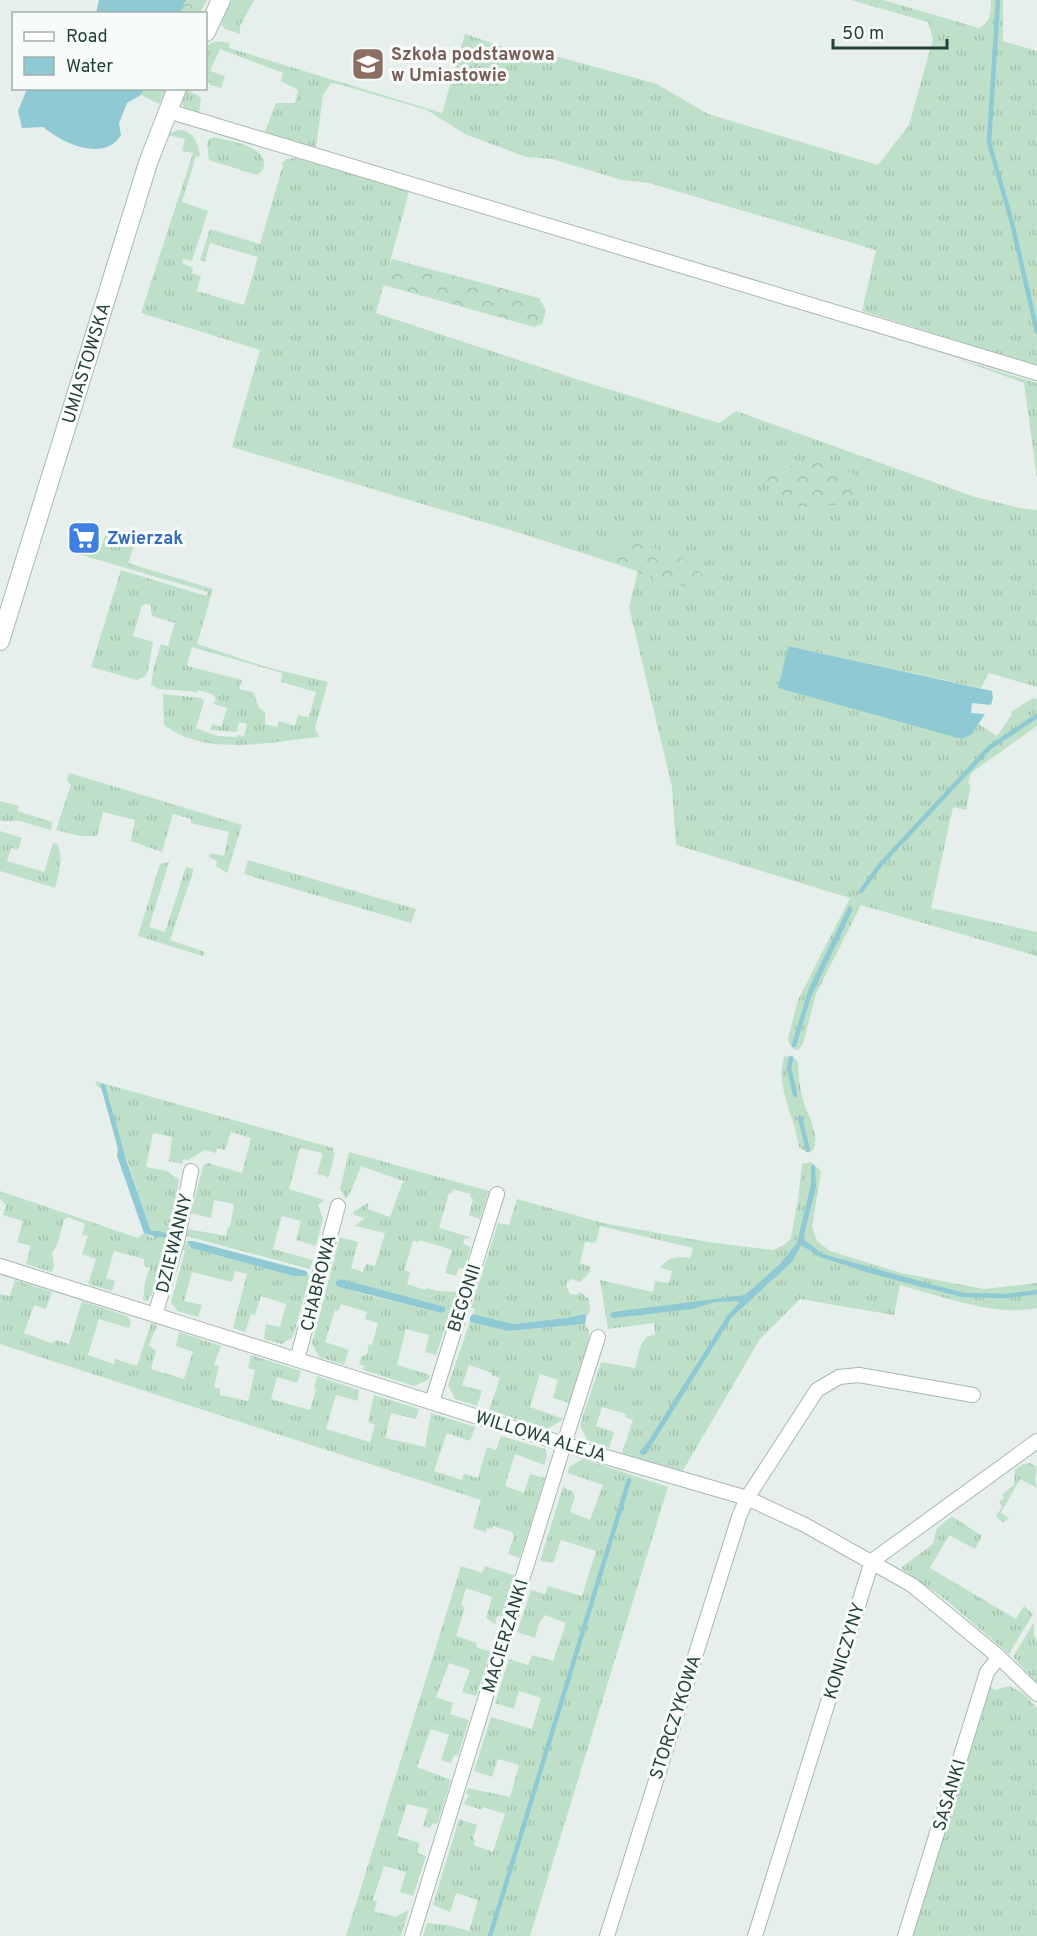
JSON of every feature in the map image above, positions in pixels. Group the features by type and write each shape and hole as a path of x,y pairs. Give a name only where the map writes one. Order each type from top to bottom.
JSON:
{"main road":[{"path":"207,30 221,0"},
{"name":"UMIASTOWSKA","path":"0,641 148,163 176,90"}],"street":[{"path":"168,111 1037,372"},
{"name":"DZIEWANNY","path":"154,1315 177,1242 191,1171"},
{"name":"BEGONII","path":"432,1402 497,1194"},
{"name":"CHABROWA","path":"297,1360 338,1206"},
{"name":"WILLOWA ALEJA","path":"0,1266 564,1444 747,1498 805,1525 912,1585 999,1658 1037,1694"},
{"name":"MACIERZANKI","path":"412,1936 598,1337"},
{"name":"STORCZYKOWA","path":"607,1936 699,1641 747,1498 818,1390 839,1377 859,1375 973,1395"},
{"path":"872,1561 1034,1448"},
{"name":"KONICZYNY","path":"755,1936 872,1561"},
{"name":"SASANKI","path":"905,1936 987,1672 999,1658"}],"green space":[{"path":"186,0 207,0 201,12 181,12"},
{"path":"232,0 254,0 240,26 240,34 225,29 222,25 222,14"},
{"path":"851,0 883,0 979,28 990,16 991,0 1003,0 1003,41 1037,51 1037,366 862,311 876,250 649,183 622,180 552,159 526,157 465,134 427,110 331,83 323,95 316,147 304,146 264,134 276,103 295,103 298,90 281,81 283,73 220,49 210,71 225,76 221,88 210,85 207,82 207,46 214,42 223,42 230,43 229,48 442,113 465,34 513,50 555,56 657,84 708,114 878,165 909,125 933,39 928,22"},
{"path":"143,90 166,90 159,104 141,95"},
{"path":"186,90 191,90 190,92 198,95 201,99 199,114 183,107 182,99"},
{"path":"178,130 194,138 200,157 196,156 182,202 208,211 192,261 183,259 182,263 193,268 192,273 201,276 197,291 244,305 258,257 210,243 205,262 200,260 210,229 260,244 283,165 281,164 286,159 294,158 410,188 376,313 582,381 719,423 736,411 975,497 1037,510 1037,687 989,673 981,688 788,646 778,688 972,734 979,724 997,736 1012,714 1011,712 1033,698 1037,699 1037,726 971,773 966,810 953,807 931,908 1037,932 1037,956 861,905 816,994 803,1044 795,1050 788,1038 798,1000 850,898 676,845 672,787 629,607 638,571 232,447 260,350 141,313 193,153 182,151 185,139 167,135"},
{"path":"214,137 244,145 258,152 264,163 260,173 257,175 209,160 207,144 209,139"},
{"path":"392,259 539,298 546,311 542,324 534,327 383,285"},
{"path":"952,357 1037,383 1037,478 1024,383"},
{"path":"803,462 829,464 854,474 858,487 844,505 785,507 761,470 764,465 778,470"},
{"path":"106,532 118,535 115,542 128,547 132,537 119,532 137,538 128,563 213,589 197,644 266,667 328,682 315,728 319,737 260,744 219,744 181,735 164,725 163,694 201,698 204,701 196,728 217,736 244,736 247,724 239,722 237,732 210,730 212,724 221,727 227,708 214,704 216,698 212,694 198,690 198,692 159,689 151,685 161,644 168,646 175,623 152,616 151,605 142,605 133,636 153,642 145,676 137,680 91,667 121,570 206,596 208,592 71,552 70,542 100,551","holes":["192,647 282,673 281,682 316,692 309,717 298,715 295,726 279,721 277,727 265,724 265,712 259,708 253,692 239,689 242,680 187,666"]},
{"path":"629,539 684,559 705,577 696,588 656,581 649,572 637,575 638,571 607,561 613,546"},
{"path":"69,773 242,825 227,873 216,866 217,861 209,857 210,853 224,856 229,832 191,823 191,819 173,814 162,852 131,841 135,820 103,812 97,836 80,836 56,830 71,785 67,780"},
{"path":"0,801 19,806 17,811 52,822 51,830 20,821 0,821"},
{"path":"0,831 22,838 18,850 11,848 7,861 44,872 53,843 57,844 60,860 55,888 0,871"},
{"path":"248,860 416,909 411,923 244,874"},
{"path":"169,862 149,927 165,932 186,867 194,869 170,940 205,952 203,956 138,936 160,864"},
{"path":"788,1056 798,1062 802,1095 815,1132 815,1145 812,1151 806,1152 799,1147 784,1091 782,1068 784,1057"},
{"path":"95,1081 333,1148 335,1153 329,1177 317,1174 323,1153 300,1148 289,1189 324,1200 318,1205 323,1218 316,1246 296,1240 301,1221 282,1216 273,1249 313,1260 310,1269 186,1236 188,1229 226,1236 228,1227 230,1227 234,1204 214,1200 211,1218 191,1213 203,1166 208,1163 242,1173 251,1138 231,1132 225,1150 217,1148 216,1153 205,1150 188,1160 183,1159 182,1164 169,1161 172,1137 153,1133 146,1167 167,1171 179,1180 159,1277 147,1301 143,1300 145,1282 150,1268 144,1266 144,1259 114,1251 106,1278 115,1281 112,1291 88,1284 96,1259 82,1254 88,1236 82,1234 85,1224 68,1217 64,1220 57,1245 52,1253 54,1266 52,1272 26,1264 31,1246 17,1242 23,1221 3,1215 6,1205 0,1199 0,1191 138,1238 144,1233 153,1238 159,1231 151,1231 127,1160 118,1148 118,1151 102,1089"},
{"path":"349,1152 489,1191 480,1219 469,1215 473,1199 470,1197 471,1194 453,1189 452,1193 449,1193 439,1228 470,1237 465,1238 463,1244 471,1247 464,1269 459,1268 456,1276 445,1273 452,1250 420,1240 419,1242 413,1241 404,1270 410,1272 407,1284 425,1290 426,1288 457,1292 436,1355 425,1352 429,1335 406,1329 397,1365 430,1375 428,1380 414,1386 363,1370 364,1366 359,1364 361,1357 367,1354 369,1344 372,1345 378,1323 365,1319 367,1312 341,1304 338,1311 335,1310 325,1342 349,1350 344,1365 319,1357 312,1343 340,1237 358,1242 351,1268 363,1272 366,1264 375,1266 385,1233 355,1226 365,1218 354,1215 353,1212 369,1202 367,1209 390,1217 403,1181 361,1166 346,1199 340,1189","holes":["341,1279 424,1301 445,1312 441,1313 359,1293 336,1281"]},
{"path":"811,1162 821,1171 812,1227 817,1241 830,1251 901,1273 984,1289 1037,1283 1037,1308 1004,1310 986,1308 900,1285 894,1315 800,1299 760,1339 682,1472 622,1453 633,1420 625,1417 626,1414 602,1407 596,1426 614,1432 609,1448 587,1440 580,1425 601,1362 635,1368 643,1342 646,1338 655,1335 654,1323 608,1329 600,1280 653,1292 655,1281 669,1283 672,1271 660,1268 673,1258 690,1258 693,1248 600,1226 596,1243 585,1242 580,1263 591,1267 590,1272 580,1282 572,1279 567,1282 566,1286 570,1294 576,1295 580,1292 589,1299 590,1312 586,1317 584,1314 513,1324 473,1314 475,1309 471,1308 498,1223 509,1225 517,1199 603,1223 708,1242 773,1250 791,1238 802,1164"},
{"path":"187,1241 191,1248 293,1276 310,1275 293,1337 282,1344 264,1339 266,1324 280,1327 286,1304 261,1296 255,1315 251,1314 245,1332 233,1328 247,1274 235,1271 232,1282 192,1272 184,1301 202,1305 198,1317 177,1311 171,1302 185,1251 183,1249"},
{"path":"15,1280 52,1292 46,1309 34,1305 24,1333 51,1343 56,1340 69,1344 82,1301 127,1316 131,1322 129,1328 99,1319 88,1355 114,1364 115,1359 137,1366 151,1323 157,1325 149,1345 156,1351 151,1369 184,1379 193,1352 176,1346 179,1332 221,1346 214,1365 219,1366 214,1387 220,1389 220,1395 248,1401 255,1370 248,1368 251,1355 301,1371 297,1383 277,1377 271,1399 310,1410 317,1376 359,1390 358,1401 336,1395 326,1429 370,1442 375,1425 368,1422 374,1395 419,1409 416,1419 391,1413 385,1438 425,1447 431,1413 475,1427 470,1441 447,1433 434,1471 462,1480 464,1474 478,1478 487,1447 496,1450 501,1436 545,1449 547,1455 544,1465 515,1454 505,1486 524,1493 530,1474 545,1478 520,1558 508,1554 514,1536 512,1532 493,1526 492,1529 487,1528 486,1532 473,1528 481,1500 0,1344 0,1294 10,1296"},
{"path":"470,1322 508,1331 585,1324 589,1331 589,1339 569,1403 553,1398 558,1380 540,1374 530,1407 564,1419 547,1429 489,1410 500,1378 469,1365 462,1385 482,1391 477,1406 455,1399 448,1385"},
{"path":"583,1459 668,1487 530,1936 423,1936 427,1923 469,1931 478,1900 456,1893 450,1912 433,1905 459,1819 477,1825 473,1839 475,1840 474,1845 493,1852 505,1814 464,1804 469,1795 466,1794 468,1788 510,1797 519,1765 498,1759 492,1777 474,1771 491,1717 532,1729 541,1698 519,1691 514,1709 495,1703 509,1659 528,1665 532,1655 553,1661 566,1623 545,1615 539,1624 535,1638 517,1632 531,1590 545,1594 548,1586 582,1596 596,1551 561,1540 553,1563 540,1561 563,1487 573,1492 575,1497 570,1512 590,1520 603,1485 568,1473 569,1467"},
{"path":"1030,1463 1037,1467 1035,1478 1037,1488 1020,1479 1001,1513 1009,1518 1003,1523 996,1516 1002,1507 999,1502 1004,1498 1002,1494 1014,1485 1015,1470 1023,1464"},
{"path":"951,1517 982,1536 975,1549 949,1535 930,1568 1016,1619 1024,1606 1033,1614 1009,1654 946,1600 902,1569 933,1544 937,1528"},
{"path":"461,1566 482,1573 485,1566 516,1576 502,1617 497,1616 495,1624 486,1618 492,1597 466,1588 461,1605 465,1607 456,1636 477,1643 476,1647 491,1652 476,1696 462,1692 470,1670 449,1663 436,1697 453,1703 450,1714 469,1720 458,1756 454,1755 451,1763 441,1760 449,1735 431,1729 417,1767 451,1780 437,1824 433,1823 430,1828 423,1826 428,1809 407,1804 397,1836 420,1843 417,1853 426,1856 413,1896 400,1892 406,1872 384,1866 373,1900 377,1902 374,1911 395,1917 409,1910 401,1936 346,1936"},
{"path":"1034,1622 1034,1635 1037,1641 1037,1683 1013,1657"},
{"path":"989,1686 995,1690 1009,1686 1023,1693 1037,1708 1037,1936 912,1936"}],"water":[{"path":"99,0 186,0 180,12 96,12"},
{"path":"26,90 144,90 141,95 127,103 119,123 121,135 114,143 104,148 83,148 61,139 43,127 22,128 18,111"},
{"path":"788,646 992,691 991,705 972,703 971,713 985,714 972,734 962,739 778,688"},
{"path":"849,906 852,907 852,911 808,1000 806,998 809,988"},
{"path":"118,1148 122,1148 151,1231 159,1231 162,1234 158,1238 144,1233 117,1156"},
{"path":"815,1165 816,1187 803,1239 823,1254 927,1283 927,1285 925,1288 866,1272 820,1257 801,1245 792,1262 732,1317 646,1454 642,1455 639,1452 647,1443 727,1316 739,1303 738,1301 715,1302 692,1309 614,1318 610,1314 745,1295 780,1264 797,1243 811,1184 811,1166"},
{"path":"187,1241 306,1271 308,1274 293,1276 191,1248"},
{"path":"341,1279 445,1307 445,1312 441,1313 339,1287 336,1281"},
{"path":"473,1314 513,1324 585,1314 586,1319 585,1324 508,1331 470,1322"}],"waterway":[{"path":"998,0 989,142 1012,223 1037,332"},
{"path":"861,891 880,865 990,747 1037,716"},
{"path":"794,1045 809,996"},
{"path":"791,1058 789,1068 795,1095"},
{"path":"103,1086 122,1153"},
{"path":"800,1118 808,1150"},
{"path":"157,1233 167,1236"},
{"path":"921,1284 963,1295 1006,1296 1037,1292"},
{"path":"490,1936 629,1480"}],"place":[{"name":"Szkoła podstawowa w Umiastowie","path":"368,64"},
{"name":"Zwierzak","path":"84,538"}]}
